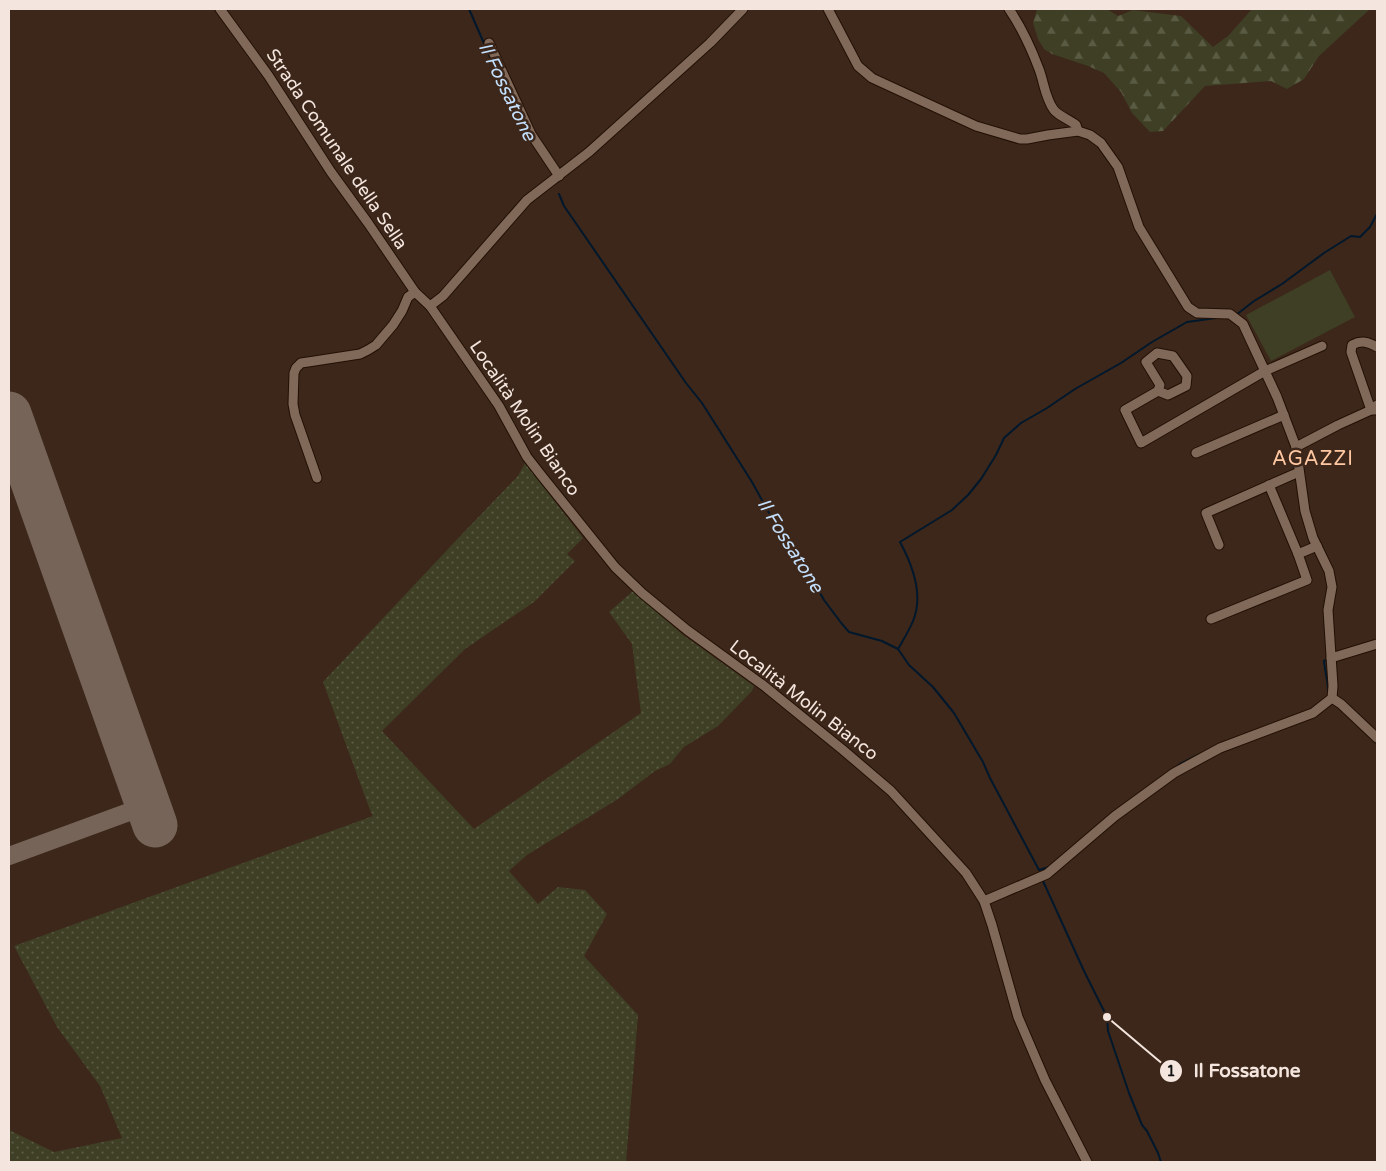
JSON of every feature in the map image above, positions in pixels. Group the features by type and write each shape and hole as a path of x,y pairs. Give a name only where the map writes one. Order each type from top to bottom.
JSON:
{"street":[{"name":"Strada Comunale della Sella","path":"220,9 268,75 331,172 415,292 430,306"},
{"path":"430,306 443,296 527,200 589,152 681,69 743,9"},
{"path":"828,9 858,66 872,78 976,126 1020,139 1078,131 1090,135 1100,143 1118,167 1139,227 1188,307 1197,313 1230,314 1243,324 1278,398 1296,448 1305,511 1317,546 1329,571 1332,587 1328,610 1334,686 1332,698 1313,713 1220,748 1174,773 1116,816 1047,874 984,901"},
{"path":"1009,9 1028,40 1040,71 1047,97 1053,108 1063,118 1076,125 1078,131"},
{"path":"489,43 531,134 559,176"},
{"path":"316,478 293,404 294,373 296,368 301,363 360,354 376,345 394,325 408,297 415,292"},
{"name":"Località Molin Bianco","path":"430,306 499,406 528,457 616,567 642,593 688,630 763,685 891,791 966,873 984,901 1018,1017 1045,1080 1086,1162"},
{"path":"1296,448 1338,425 1375,408 1352,352 1352,345 1358,342 1367,342 1377,347"},
{"path":"1158,391 1168,395 1186,386 1187,376 1172,356 1157,353 1146,362 1160,385 1158,391 1125,410 1141,443 1265,371 1322,346"},
{"path":"1196,453 1284,415"},
{"path":"1220,546 1206,513 1300,472"},
{"path":"1210,619 1307,580 1269,485"},
{"path":"1298,554 1317,546"},
{"path":"1331,658 1377,644"},
{"path":"1332,698 1377,738"}],"green space":[{"path":"1037,9 1107,9 1118,16 1133,10 1181,16 1213,47 1229,35 1252,9 1370,9 1319,56 1304,79 1287,89 1271,81 1205,86 1163,131 1150,132 1132,113 1121,92 1104,73 1052,54 1044,49 1038,39 1033,23"},
{"path":"1330,270 1355,317 1271,361 1246,315"},
{"path":"525,463 583,538 567,554 575,561 534,602 465,649 382,731 474,829 641,713 632,644 609,612 633,591 683,635 754,686 752,691 718,726 684,747 670,764 655,771 618,799 527,855 509,871 538,904 558,887 585,890 607,914 584,956 638,1015 626,1162 9,1162 9,1130 54,1152 122,1138 100,1086 57,1027 14,946 373,816 323,682 518,476"}],"waterway":[{"name":"Il Fossatone","path":"469,9 504,89 525,131"},
{"name":"Il Fossatone","path":"559,194 564,206 686,383 702,403 752,482 784,540 811,577 824,600 849,632 882,641 898,649 909,665 933,687 954,713 983,762 1039,870 1049,867"},
{"path":"1236,315 1351,236 1360,237 1370,227 1377,214"},
{"path":"898,649 913,621 917,601 916,581 900,542 952,510 968,495 981,479 1004,438 1021,423 1187,322 1216,318"},
{"path":"1328,659 1324,661 1328,691"},
{"path":"1172,770 1200,754"},
{"name":"Il Fossatone","path":"1043,881 1107,1017 1108,1031 1129,1093 1142,1125 1147,1131 1161,1162"}],"taxiway":[{"path":"9,856 148,805"}],"runway":[{"path":"9,414 155,825"}],"place":[{"name":"Il Fossatone","path":"1107,1017"}],"district":[{"name":"AGAZZI","path":"1313,458"}]}
